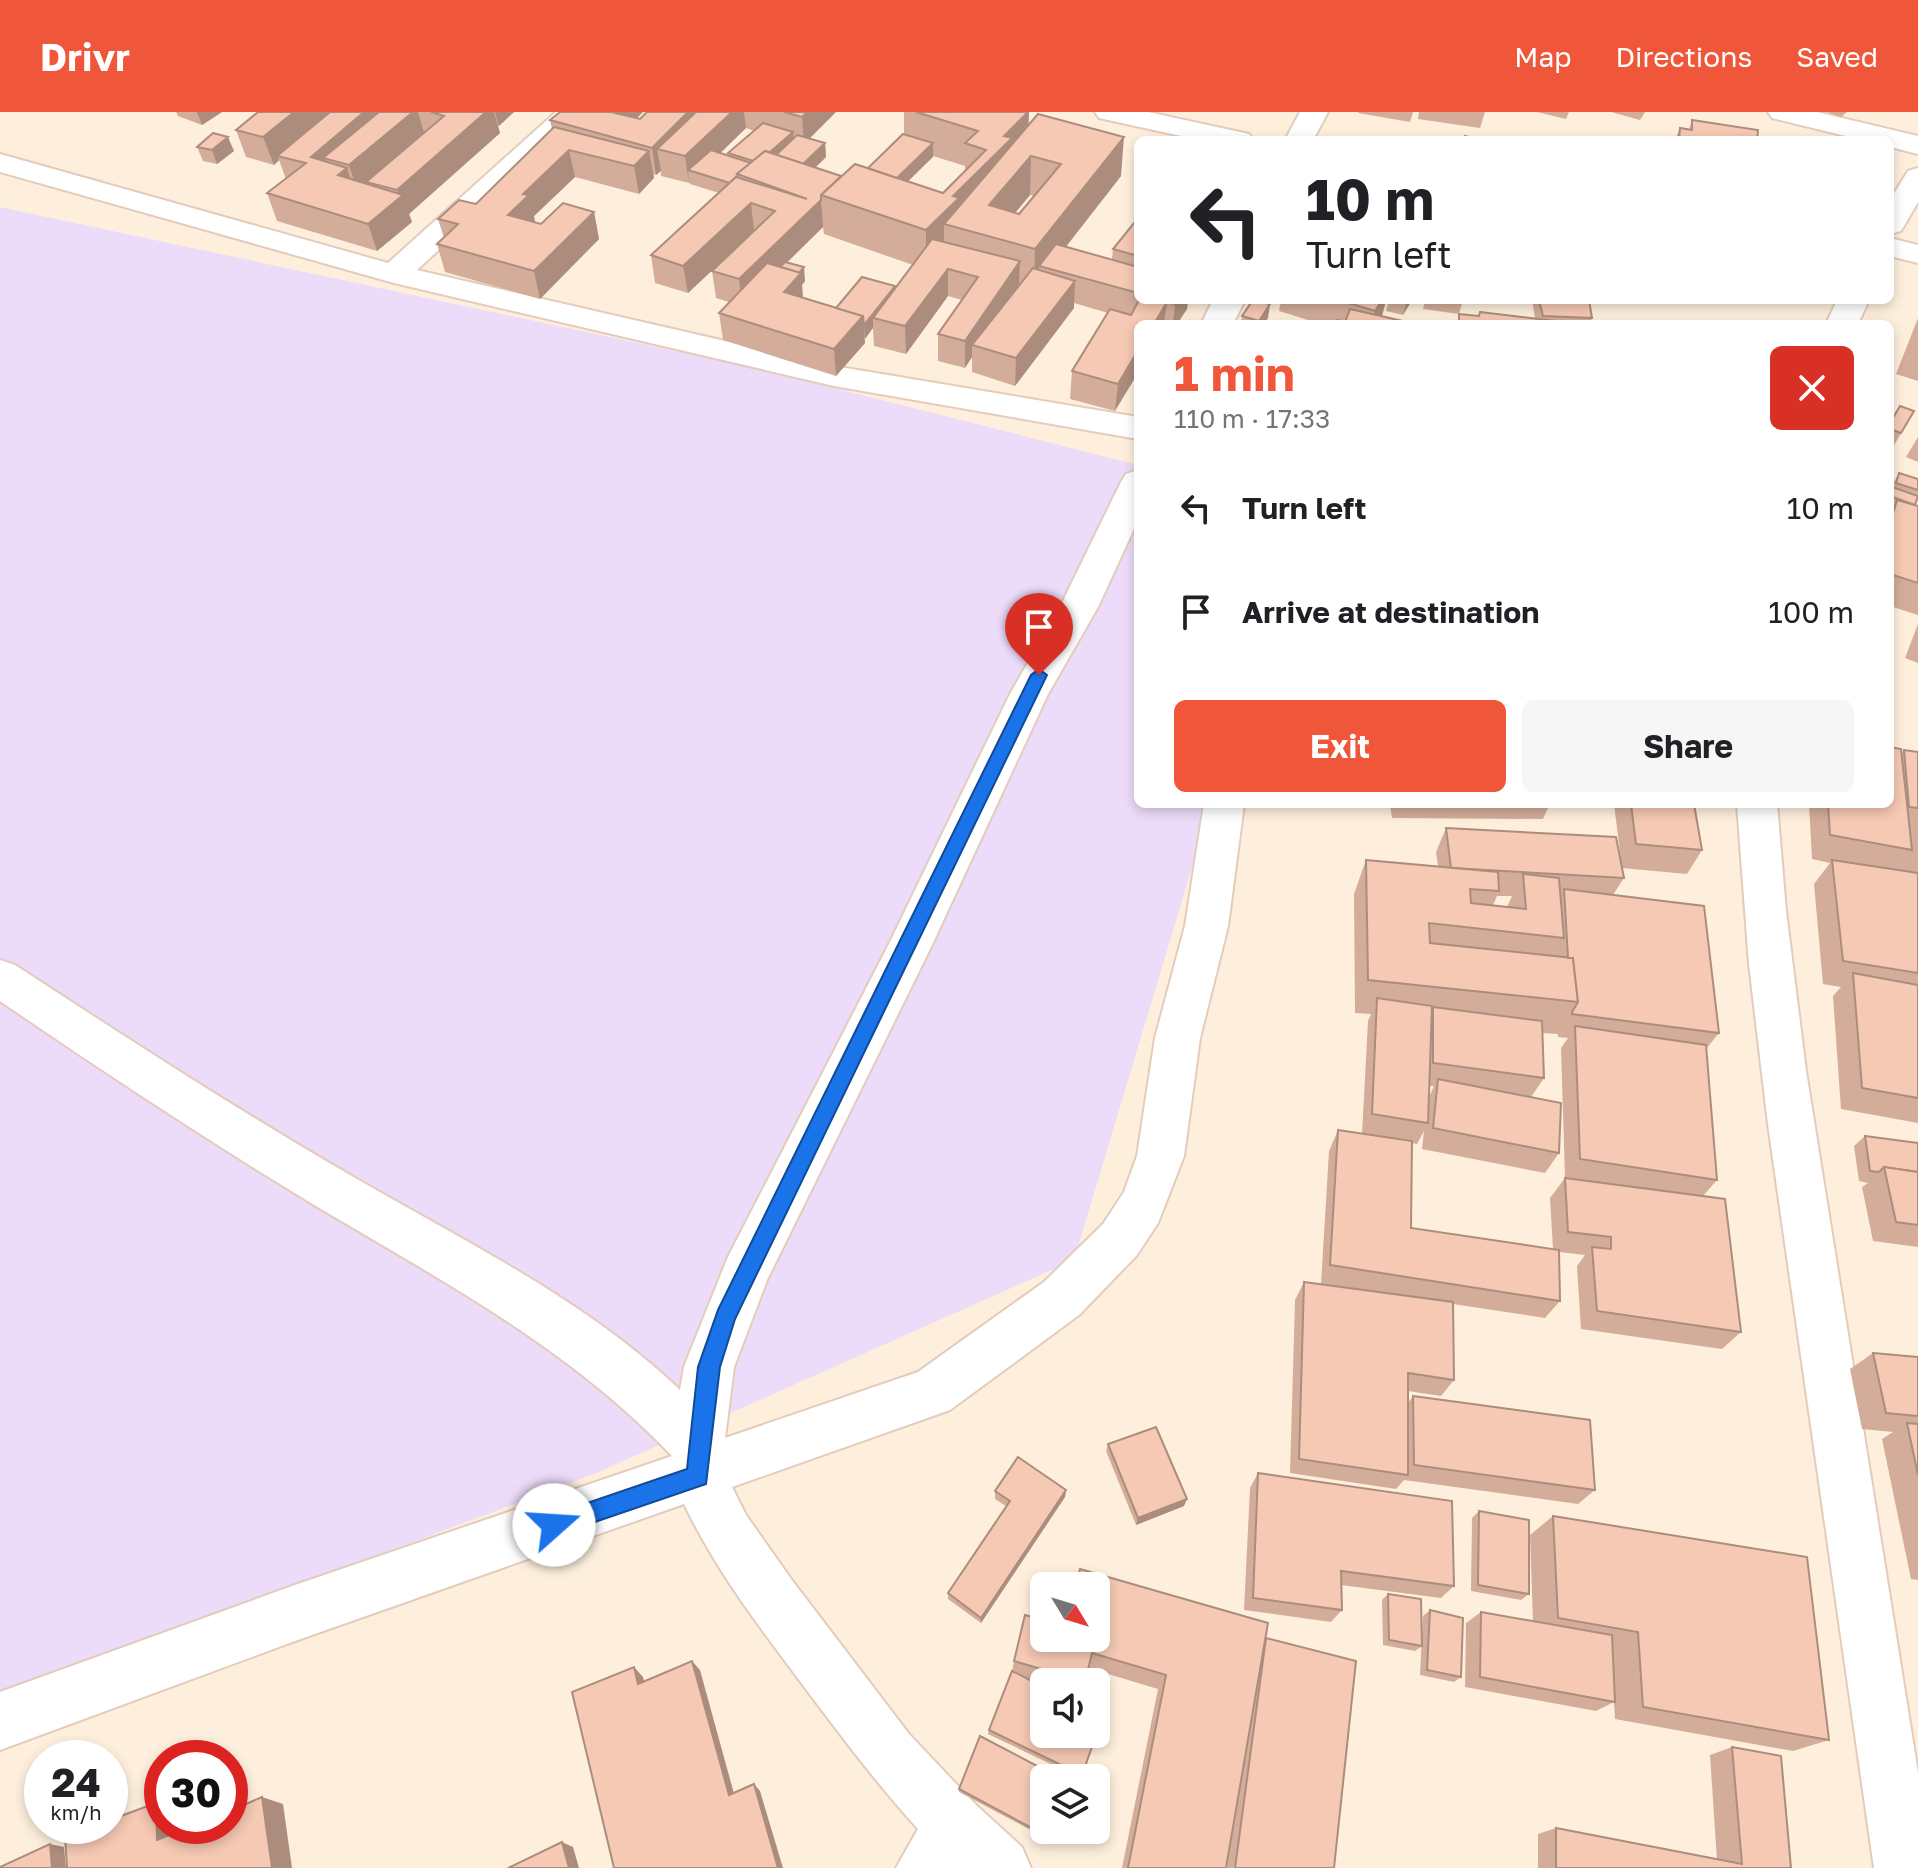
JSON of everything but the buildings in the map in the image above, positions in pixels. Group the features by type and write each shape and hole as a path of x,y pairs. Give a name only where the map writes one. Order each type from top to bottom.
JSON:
{"street":[{"path":"394,274 573,112"},
{"path":"1109,112 1220,136"},
{"path":"1301,136 1314,112"},
{"path":"1782,112 1881,136"},
{"path":"1894,139 1918,145"},
{"path":"0,163 394,274 834,376 1134,427"},
{"path":"1894,218 1918,177"},
{"path":"1894,248 1918,254"},
{"path":"698,1461 709,1367 745,1273 909,947 1029,694 1079,607 1134,490"},
{"path":"0,1721 698,1461 932,1392 1009,1342 1064,1298 1126,1229 1155,1177 1164,1139 1172,1064 1183,1005 1209,915 1223,808"},
{"path":"1757,808 1762,909 1785,1079 1838,1457 1904,1868"},
{"path":"0,978 276,1158 560,1327 645,1391 698,1461 727,1534 889,1754 940,1847 1001,1868"}],"shaded area":[{"path":"0,207 755,368 1134,464 1134,808 1210,808 1074,1260 594,1474 0,1697"}],"route":[{"path":"554,1525 698,1476 701,1416 709,1367 726,1317 1039,675"}]}
